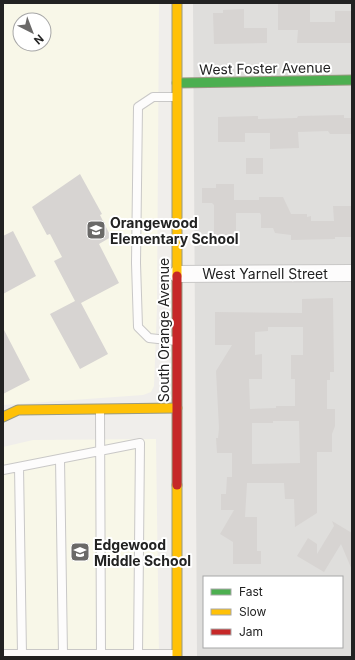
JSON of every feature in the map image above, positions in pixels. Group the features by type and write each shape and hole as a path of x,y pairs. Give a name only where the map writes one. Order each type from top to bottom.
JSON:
{"street":[{"name":"South Orange Avenue","path":"176,3 178,83 177,655"},
{"name":"West Foster Avenue","path":"178,83 352,80"},
{"name":"West Yarnell Street","path":"177,274 352,273"},
{"path":"3,417 18,410 177,408"}],"lane":[{"path":"177,341 149,338 138,326 136,263 138,106 153,97 178,97"},
{"path":"100,409 102,654"},
{"path":"3,470 140,443 138,654"},
{"path":"60,459 63,654"},
{"path":"18,467 22,654"},
{"path":"3,654 177,655"}],"shaded area":[{"path":"3,3 159,3 157,308 154,386 151,392 143,395 3,405"},
{"path":"193,3 352,3 352,657 197,657"},
{"name":"Edgewood Middle School","path":"156,439 159,657 3,657 3,447 33,440"}],"building":[{"path":"278,3 310,3 310,22 335,22 335,11 352,11 352,43 297,43 298,30 278,30"},
{"path":"244,9 244,28 267,28 267,43 214,44 213,13 223,13 223,10"},
{"path":"344,115 344,118 352,118 352,134 330,134 328,131 298,132 299,148 270,149 270,133 245,133 245,142 218,142 218,117 258,116 258,119"},
{"path":"246,158 263,158 263,174 246,174"},
{"path":"80,174 102,214 100,215 111,237 99,244 119,283 81,303 108,354 80,369 50,314 75,301 54,261 62,257 50,234 47,235 32,207"},
{"path":"216,184 234,184 234,200 259,200 259,197 283,197 291,214 307,214 307,217 311,216 311,221 334,221 333,206 352,206 352,237 291,240 291,235 275,233 273,228 261,228 260,213 236,213 236,240 214,240 214,205 212,203 202,203 202,188 216,188"},
{"path":"13,231 36,276 3,294 3,236"},
{"path":"333,298 334,372 330,372 330,380 327,380 327,409 335,409 335,426 332,434 332,452 317,452 317,513 295,527 294,499 285,499 284,483 247,483 245,517 257,517 257,551 261,551 261,564 233,564 233,542 220,534 234,510 221,510 221,494 226,494 227,477 232,477 232,453 217,453 216,438 218,438 219,428 216,371 232,345 215,345 215,312 302,313 302,299","holes":["268,327 303,327 303,355 291,355 291,379 295,379 295,406 276,406 276,408 250,409 249,379 262,379 262,354 255,355 255,332 268,331","273,421 299,421 300,463 252,464 252,423 273,423"]},
{"path":"3,328 30,380 3,394"},
{"path":"332,521 352,533 352,570 341,544 324,572 297,556 308,538 317,544 317,554 334,526"}],"traffic: fast":[{"path":"177,83 352,80"}],"traffic: slow":[{"path":"177,3 177,276"},
{"path":"3,417 18,410 177,408"},
{"path":"177,485 177,657"}],"traffic: jam":[{"path":"177,276 177,485"}],"place":[{"name":"Orangewood Elementary School","path":"96,230"},
{"name":"Edgewood Middle School","path":"80,552"}]}
